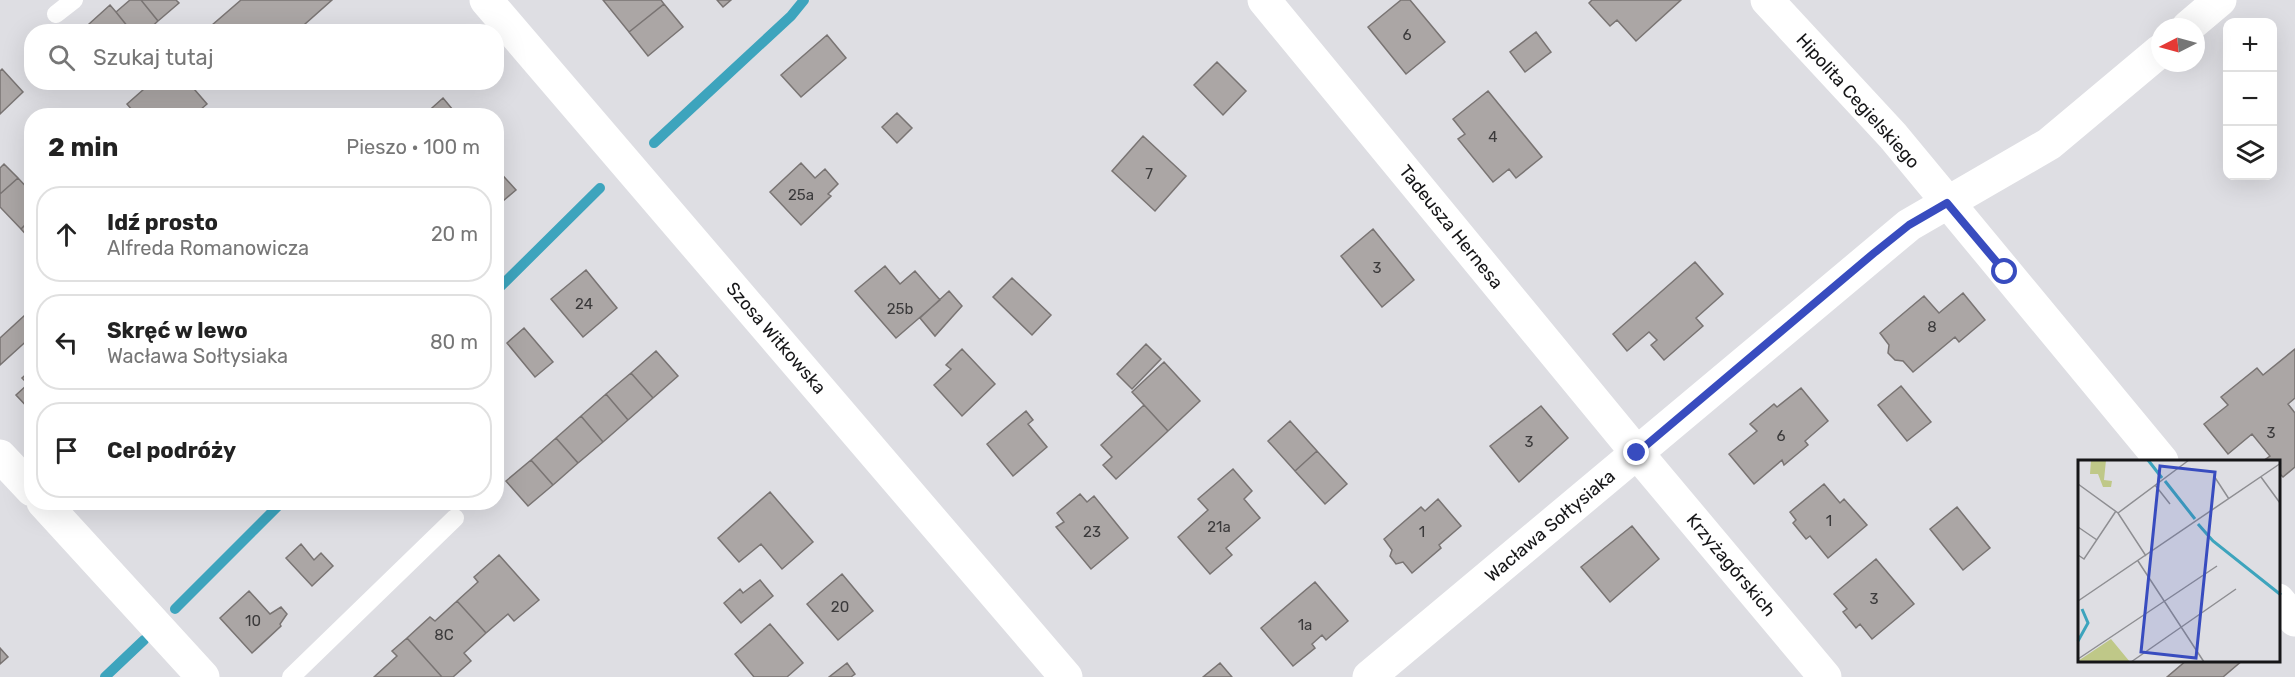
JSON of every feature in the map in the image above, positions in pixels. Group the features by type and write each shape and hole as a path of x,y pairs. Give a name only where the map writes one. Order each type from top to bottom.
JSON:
{"street":[{"name":"Szosa Witkowska","path":"486,0 1066,677"},
{"name":"Tadeusza Hernesa","path":"1264,0 1637,453"},
{"name":"Hipolita Cegielskiego","path":"1767,0 1893,136 2162,460"},
{"path":"2199,18 2220,0"},
{"name":"Wacława Sołtysiaka","path":"1369,677 1909,225 2049,144 2151,59"},
{"name":"Krzyżagórskich","path":"1637,453 1825,677"},
{"path":"0,456 24,482"},
{"path":"50,510 203,677"},
{"path":"2280,602 2295,620"}],"lane":[{"path":"56,14 74,0"},
{"path":"291,677 455,518"}],"building":[{"path":"130,0 141,0 158,21 155,24 126,24 116,12"},
{"path":"141,0 176,0 179,3 158,21"},
{"path":"241,0 332,0 305,24 213,24"},
{"path":"603,0 661,0 664,4 629,32"},
{"path":"717,0 731,0 723,7"},
{"path":"1401,0 1410,0 1445,42 1406,74 1368,27"},
{"path":"1592,0 1681,0 1636,41 1617,20 1610,26 1589,3"},
{"path":"664,4 683,27 648,56 629,32"},
{"path":"110,5 125,24 89,24"},
{"path":"1536,32 1551,52 1525,72 1510,52"},
{"path":"827,35 846,58 801,97 781,75"},
{"path":"1217,62 1246,91 1223,115 1194,85"},
{"path":"2,69 23,92 0,114 0,71"},
{"path":"143,90 195,90 207,104 202,108 130,108 127,104"},
{"path":"1488,91 1542,157 1516,178 1509,169 1493,182 1458,139 1465,134 1453,119"},
{"path":"443,98 451,108 432,108"},
{"path":"897,113 912,128 897,143 882,127"},
{"path":"1143,136 1186,176 1155,211 1112,171"},
{"path":"801,163 815,178 825,169 838,184 828,194 831,196 801,225 770,192"},
{"path":"4,164 18,178 0,194 0,168"},
{"path":"504,177 516,190 504,200"},
{"path":"18,178 24,184 24,226 21,229 0,207 0,194"},
{"path":"1373,229 1414,280 1382,307 1341,256"},
{"path":"1695,262 1723,294 1696,318 1703,326 1664,360 1651,345 1657,340 1649,332 1627,351 1613,334"},
{"path":"885,266 900,284 915,271 940,300 896,338 855,291"},
{"path":"586,270 617,308 583,337 551,299"},
{"path":"1012,278 1051,315 1032,335 993,297"},
{"path":"949,291 962,306 935,336 920,318"},
{"path":"1963,293 1985,320 1959,342 1955,337 1913,372 1903,361 1895,360 1888,353 1889,345 1880,333 1924,296 1939,313"},
{"path":"24,316 24,343 0,365 0,338"},
{"path":"524,328 553,362 535,377 507,343"},
{"path":"1146,344 1161,359 1132,389 1117,374"},
{"path":"962,349 995,384 962,416 934,385 951,369 946,365"},
{"path":"2295,349 2295,398 2288,404 2295,413 2295,467 2283,477 2280,475 2280,460 2264,460 2270,456 2252,434 2228,454 2204,424 2228,405 2221,397 2257,368 2263,375"},
{"path":"656,351 678,376 653,398 631,373"},
{"path":"1164,362 1200,401 1168,431 1132,392"},
{"path":"631,373 653,398 628,420 606,394"},
{"path":"1901,386 1931,422 1907,441 1878,405"},
{"path":"24,388 24,404 16,395"},
{"path":"1801,388 1828,421 1805,441 1808,445 1784,465 1782,460 1754,484 1729,454 1757,431 1750,424 1774,404 1777,407"},
{"path":"606,394 628,420 603,442 581,416"},
{"path":"1144,405 1168,431 1116,479 1103,465 1112,457 1101,445"},
{"path":"1541,406 1568,438 1519,482 1490,446"},
{"path":"1026,411 1033,420 1028,424 1047,447 1013,476 987,444"},
{"path":"581,416 603,442 578,463 556,438"},
{"path":"1290,421 1317,451 1295,471 1268,441"},
{"path":"556,438 578,463 553,485 531,460"},
{"path":"1317,451 1347,484 1325,504 1295,471"},
{"path":"531,460 553,485 528,506 506,481"},
{"path":"1233,469 1252,491 1244,499 1260,518 1226,548 1232,555 1210,574 1178,537 1208,510 1198,499"},
{"path":"1824,484 1840,503 1844,499 1867,525 1828,558 1810,536 1806,539 1793,523 1796,520 1790,512"},
{"path":"770,492 813,542 782,569 761,544 739,562 718,538"},
{"path":"1080,494 1087,502 1094,496 1128,538 1091,569 1056,527 1064,522 1057,513"},
{"path":"1438,499 1461,526 1439,545 1441,548 1412,573 1403,562 1396,564 1390,556 1392,550 1384,539 1421,507 1425,511"},
{"path":"1957,507 1990,548 1963,570 1930,529"},
{"path":"1632,526 1659,559 1610,602 1581,567"},
{"path":"301,544 314,560 321,553 333,566 312,586 286,558"},
{"path":"499,555 539,600 514,621 508,614 486,633 457,601 478,582 474,577"},
{"path":"1876,559 1914,604 1872,639 1860,624 1856,628 1843,612 1847,609 1834,594"},
{"path":"842,574 873,611 838,640 807,604"},
{"path":"760,580 773,596 741,623 724,603 740,589 743,593"},
{"path":"1315,582 1348,621 1326,640 1322,635 1312,644 1315,648 1293,666 1261,628"},
{"path":"249,591 270,614 281,607 287,614 281,626 252,653 220,618"},
{"path":"457,601 486,633 464,653 471,661 453,677 442,677 407,638 430,617 435,621"},
{"path":"770,624 803,663 787,677 754,677 735,654"},
{"path":"407,638 442,677 374,677 397,656 392,651"},
{"path":"0,648 8,657 0,664"},
{"path":"2185,662 2241,662 2223,677 2167,677"},
{"path":"847,663 855,674 851,677 829,677"},
{"path":"1220,663 1232,677 1203,677"}],"waterway":[{"path":"654,143 791,16 804,0"},
{"path":"504,283 600,188"},
{"path":"175,609 274,510"},
{"path":"105,677 144,640"}],"route":[{"path":"1637,453 1874,253 1909,225 1947,203 2005,272"}]}
